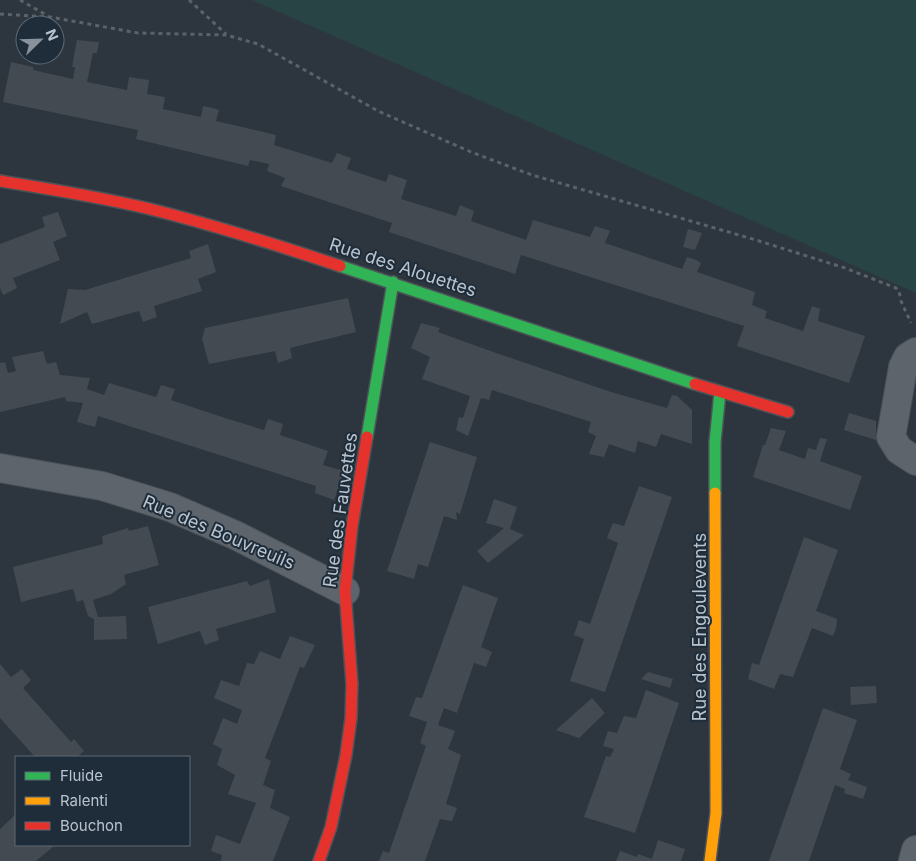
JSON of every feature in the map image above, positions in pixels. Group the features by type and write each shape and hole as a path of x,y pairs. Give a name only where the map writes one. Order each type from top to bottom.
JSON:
{"street":[{"name":"Rue des Alouettes","path":"0,181 71,193 188,218 393,282 720,392 788,412"},
{"name":"Rue des Fauvettes","path":"319,861 340,789 351,718 352,684 345,591 352,526 393,282"},
{"path":"916,352 908,356 903,367 891,437 899,450 916,461"},
{"name":"Rue des Engoulevents","path":"710,861 716,813 715,442 720,392"},
{"name":"Rue des Bouvreuils","path":"0,468 102,486 170,507 242,539 345,591"},
{"path":"913,861 916,850"}],"path":[{"path":"20,0 46,15"},
{"path":"189,0 226,34"},
{"path":"0,14 17,15"},
{"path":"65,20 138,33 226,34 258,44 378,111 471,152 532,176 756,240 845,268 896,288 899,290 901,301 912,325"}],"green space":[{"path":"252,0 916,0 916,293"}],"building":[{"path":"77,40 99,42 97,53 93,53 87,82 127,90 129,77 149,80 147,94 165,97 163,109 201,117 203,106 213,108 219,110 216,121 276,135 274,145 332,163 337,153 351,158 347,169 386,182 389,174 407,180 401,199 456,216 460,205 474,211 471,221 526,240 533,220 590,237 595,226 610,231 605,243 682,269 687,257 696,260 701,263 697,272 755,292 752,305 767,311 765,318 803,331 812,306 820,309 818,321 865,336 849,383 737,346 744,326 521,255 515,274 389,232 392,223 281,186 285,178 267,171 269,164 250,160 248,166 136,139 138,130 3,102 11,62 15,63 15,65 33,67 33,70 73,79 75,67 72,67"},
{"path":"58,212 67,236 53,242 60,260 13,278 17,288 3,295 0,288 0,244 45,227 42,217"},
{"path":"688,229 702,233 695,250 683,247"},
{"path":"208,244 216,272 198,279 202,291 154,306 157,317 143,322 139,311 92,324 87,312 60,324 68,289 85,290 191,258 189,251"},
{"path":"348,298 356,332 290,348 292,358 278,363 275,351 209,364 202,339 205,328"},
{"path":"421,323 440,328 438,332 496,353 611,392 667,408 672,395 677,396 692,410 692,444 661,434 656,447 638,441 635,453 609,444 604,457 589,454 596,436 588,432 591,422 492,390 489,400 481,398 468,436 456,430 459,417 463,418 470,396 422,379 430,357 411,348"},
{"path":"43,351 47,364 56,362 60,375 90,378 87,389 104,395 109,383 156,397 161,385 175,389 171,400 219,416 264,430 268,419 283,424 280,435 328,451 323,465 344,471 334,500 315,493 316,486 98,416 95,427 77,422 83,403 66,401 65,397 0,412 0,363 5,362 8,373 16,371 12,357"},
{"path":"849,413 876,421 876,440 844,430"},
{"path":"771,428 786,431 779,450 805,459 808,448 816,450 820,438 827,439 820,461 862,476 850,510 753,477 763,445 765,445"},
{"path":"430,442 477,457 460,514 456,512 457,520 444,516 428,567 418,564 414,579 387,571"},
{"path":"639,486 672,497 605,692 570,681 584,639 574,635 579,620 590,624 618,543 607,538 613,523 624,526"},
{"path":"494,499 517,507 510,529 524,535 488,563 477,551 504,528 486,523"},
{"path":"148,526 159,565 124,575 126,584 111,594 93,600 98,617 126,616 127,639 94,640 94,619 88,616 83,600 77,602 73,589 21,602 13,567 103,544 102,536 128,528 129,531"},
{"path":"804,537 838,550 816,611 837,619 836,628 833,636 812,628 793,677 780,674 774,689 748,679 752,663 759,665"},
{"path":"269,579 276,612 216,629 219,640 205,645 200,631 158,644 148,607 247,581 250,586"},
{"path":"463,585 498,598 481,647 492,652 486,667 474,663 457,713 444,708 438,725 455,731 448,749 461,755 446,804 457,808 452,821 440,819 425,861 379,861 383,851 389,853 426,746 420,743 427,722 409,716 416,697 422,698"},
{"path":"290,636 315,645 304,668 300,667 265,758 271,761 263,785 275,790 270,808 290,817 273,861 221,861 222,855 211,851 216,835 240,844 256,803 228,794 235,775 217,765 222,749 213,744 223,718 237,724 242,710 214,698 221,680 239,686 247,663 254,664 260,651 280,659"},
{"path":"0,664 11,677 22,669 31,680 23,688 71,742 74,739 84,751 78,756 34,756 0,718"},
{"path":"648,672 673,679 670,688 641,679"},
{"path":"876,686 877,703 851,705 850,687"},
{"path":"646,690 679,703 635,833 584,817 606,756 610,757 614,749 603,746 608,731 617,733 624,716 636,718"},
{"path":"592,698 605,713 579,738 556,730"},
{"path":"823,708 857,720 840,769 851,774 848,780 867,787 863,799 844,793 845,789 835,785 809,861 769,861"},
{"path":"15,815 15,846 53,847 36,861 0,861 0,829"},
{"path":"658,840 685,849 681,861 616,861 620,851 637,857 638,854 652,859"}],"traffic: fast":[{"path":"340,266 695,384"},
{"path":"367,437 393,282"},
{"path":"715,493 715,442 720,392"}],"traffic: slow":[{"path":"710,861 716,813 715,493"}],"traffic: jam":[{"path":"0,181 94,197 150,209 340,266"},
{"path":"695,384 788,412"},
{"path":"319,861 331,827 346,755 351,718 352,684 345,591 352,526 367,437"}]}
